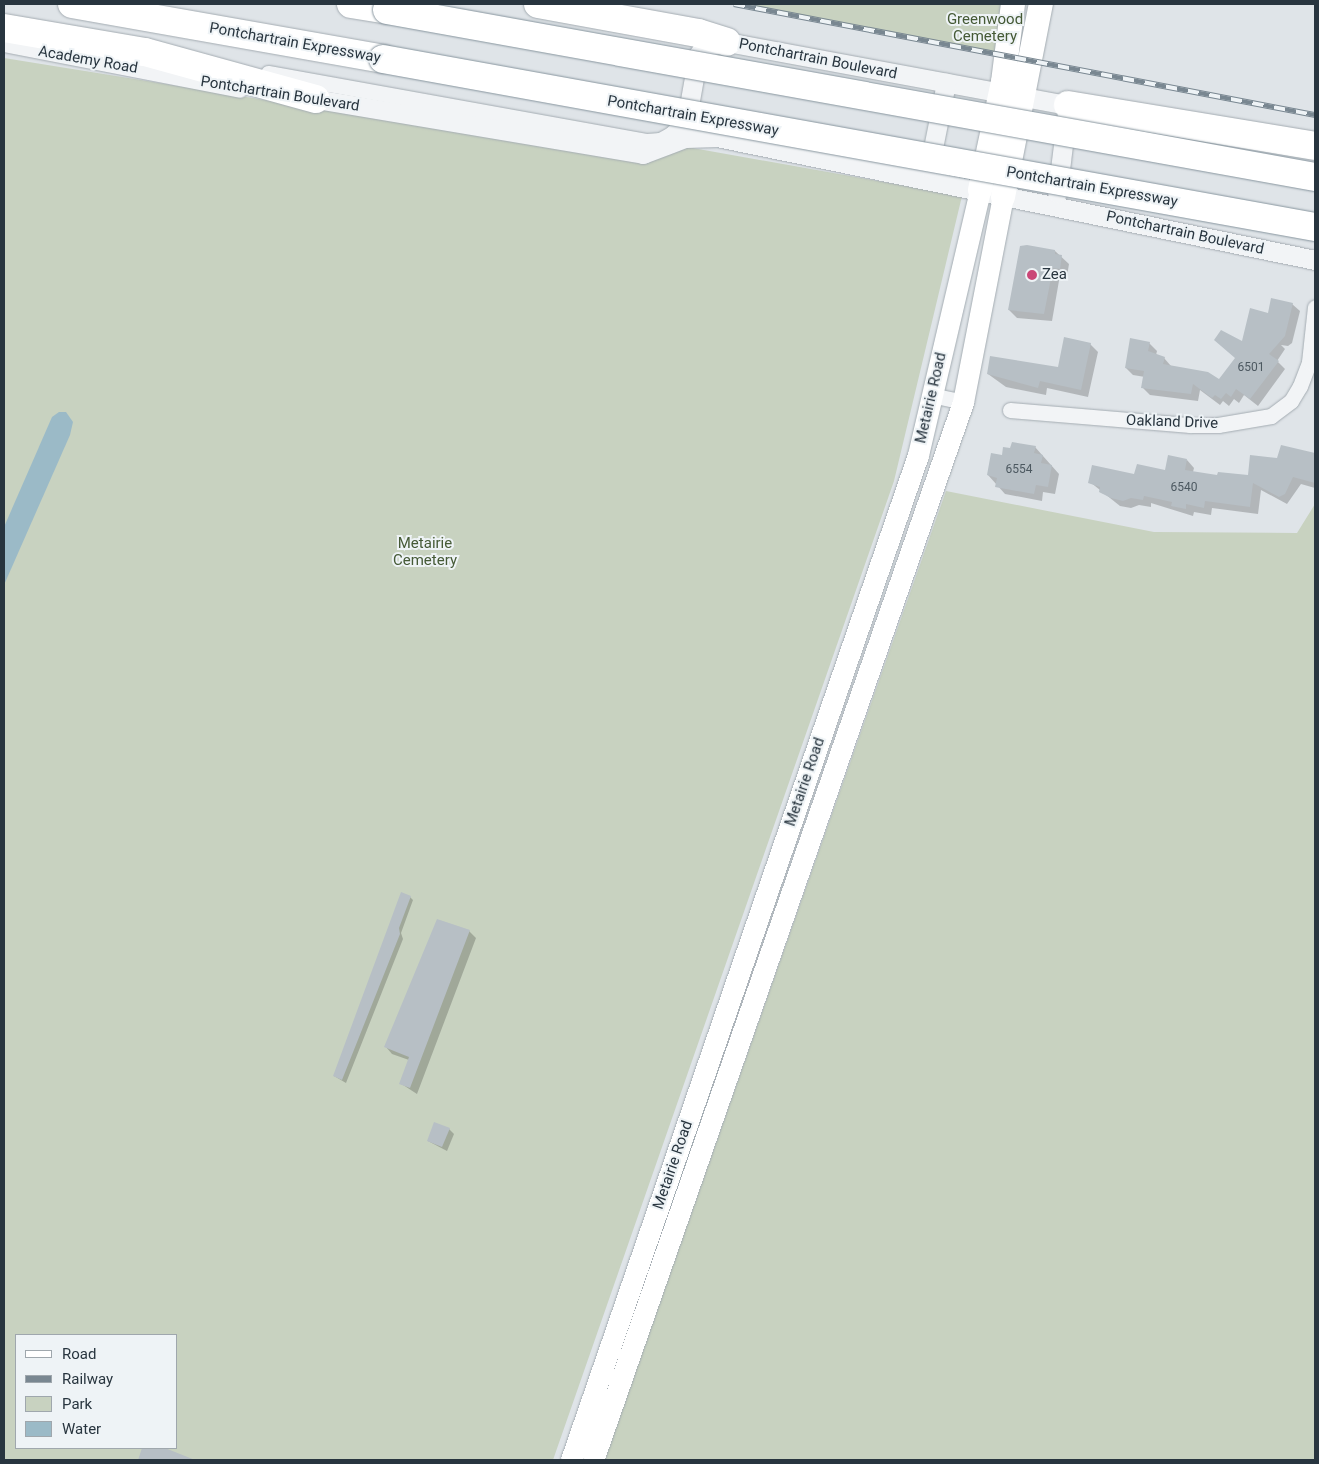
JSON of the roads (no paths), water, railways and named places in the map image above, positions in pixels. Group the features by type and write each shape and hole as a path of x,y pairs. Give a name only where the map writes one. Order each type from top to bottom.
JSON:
{"highway":[{"name":"Pontchartrain Expressway","path":"72,4 1315,227"},
{"path":"351,4 1315,177"},
{"path":"538,4 698,33 726,42"},
{"path":"4,28 145,52 316,99"},
{"path":"1068,104 1315,146"}],"main road":[{"path":"1011,95 1012,4"},
{"path":"1011,95 1041,4"},
{"name":"Metairie Road","path":"570,1460 918,456 980,190 1011,95"},
{"name":"Metairie Road","path":"593,1460 963,402 1003,197 1011,95"}],"street":[{"name":"Pontchartrain Boulevard","path":"172,75 221,73 246,69 647,141 660,140 671,134 687,117 698,55 704,47 726,42 1068,104"},
{"name":"Academy Road","path":"4,44 172,75"},
{"name":"Pontchartrain Boulevard","path":"172,75 222,87 316,99 643,154 701,135 926,179 980,190 1003,197 1315,260"},
{"path":"926,179 946,82"},
{"path":"1056,207 1068,104"},
{"path":"687,117 701,135"},
{"name":"Oakland Drive","path":"1010,410 1190,425 1218,425 1271,416 1291,401 1300,386 1309,362 1315,307"},
{"path":"931,395 963,402"}],"water":[{"path":"59,412 66,412 73,422 70,435 4,585 4,527 52,417"}],"railway":[{"path":"734,4 1315,115"}],"place":[{"name":"Zea","path":"1032,275"}],"park label":[{"name":"Greenwood Cemetery","path":"985,28"},
{"name":"Metairie Cemetery","path":"425,552"}]}
